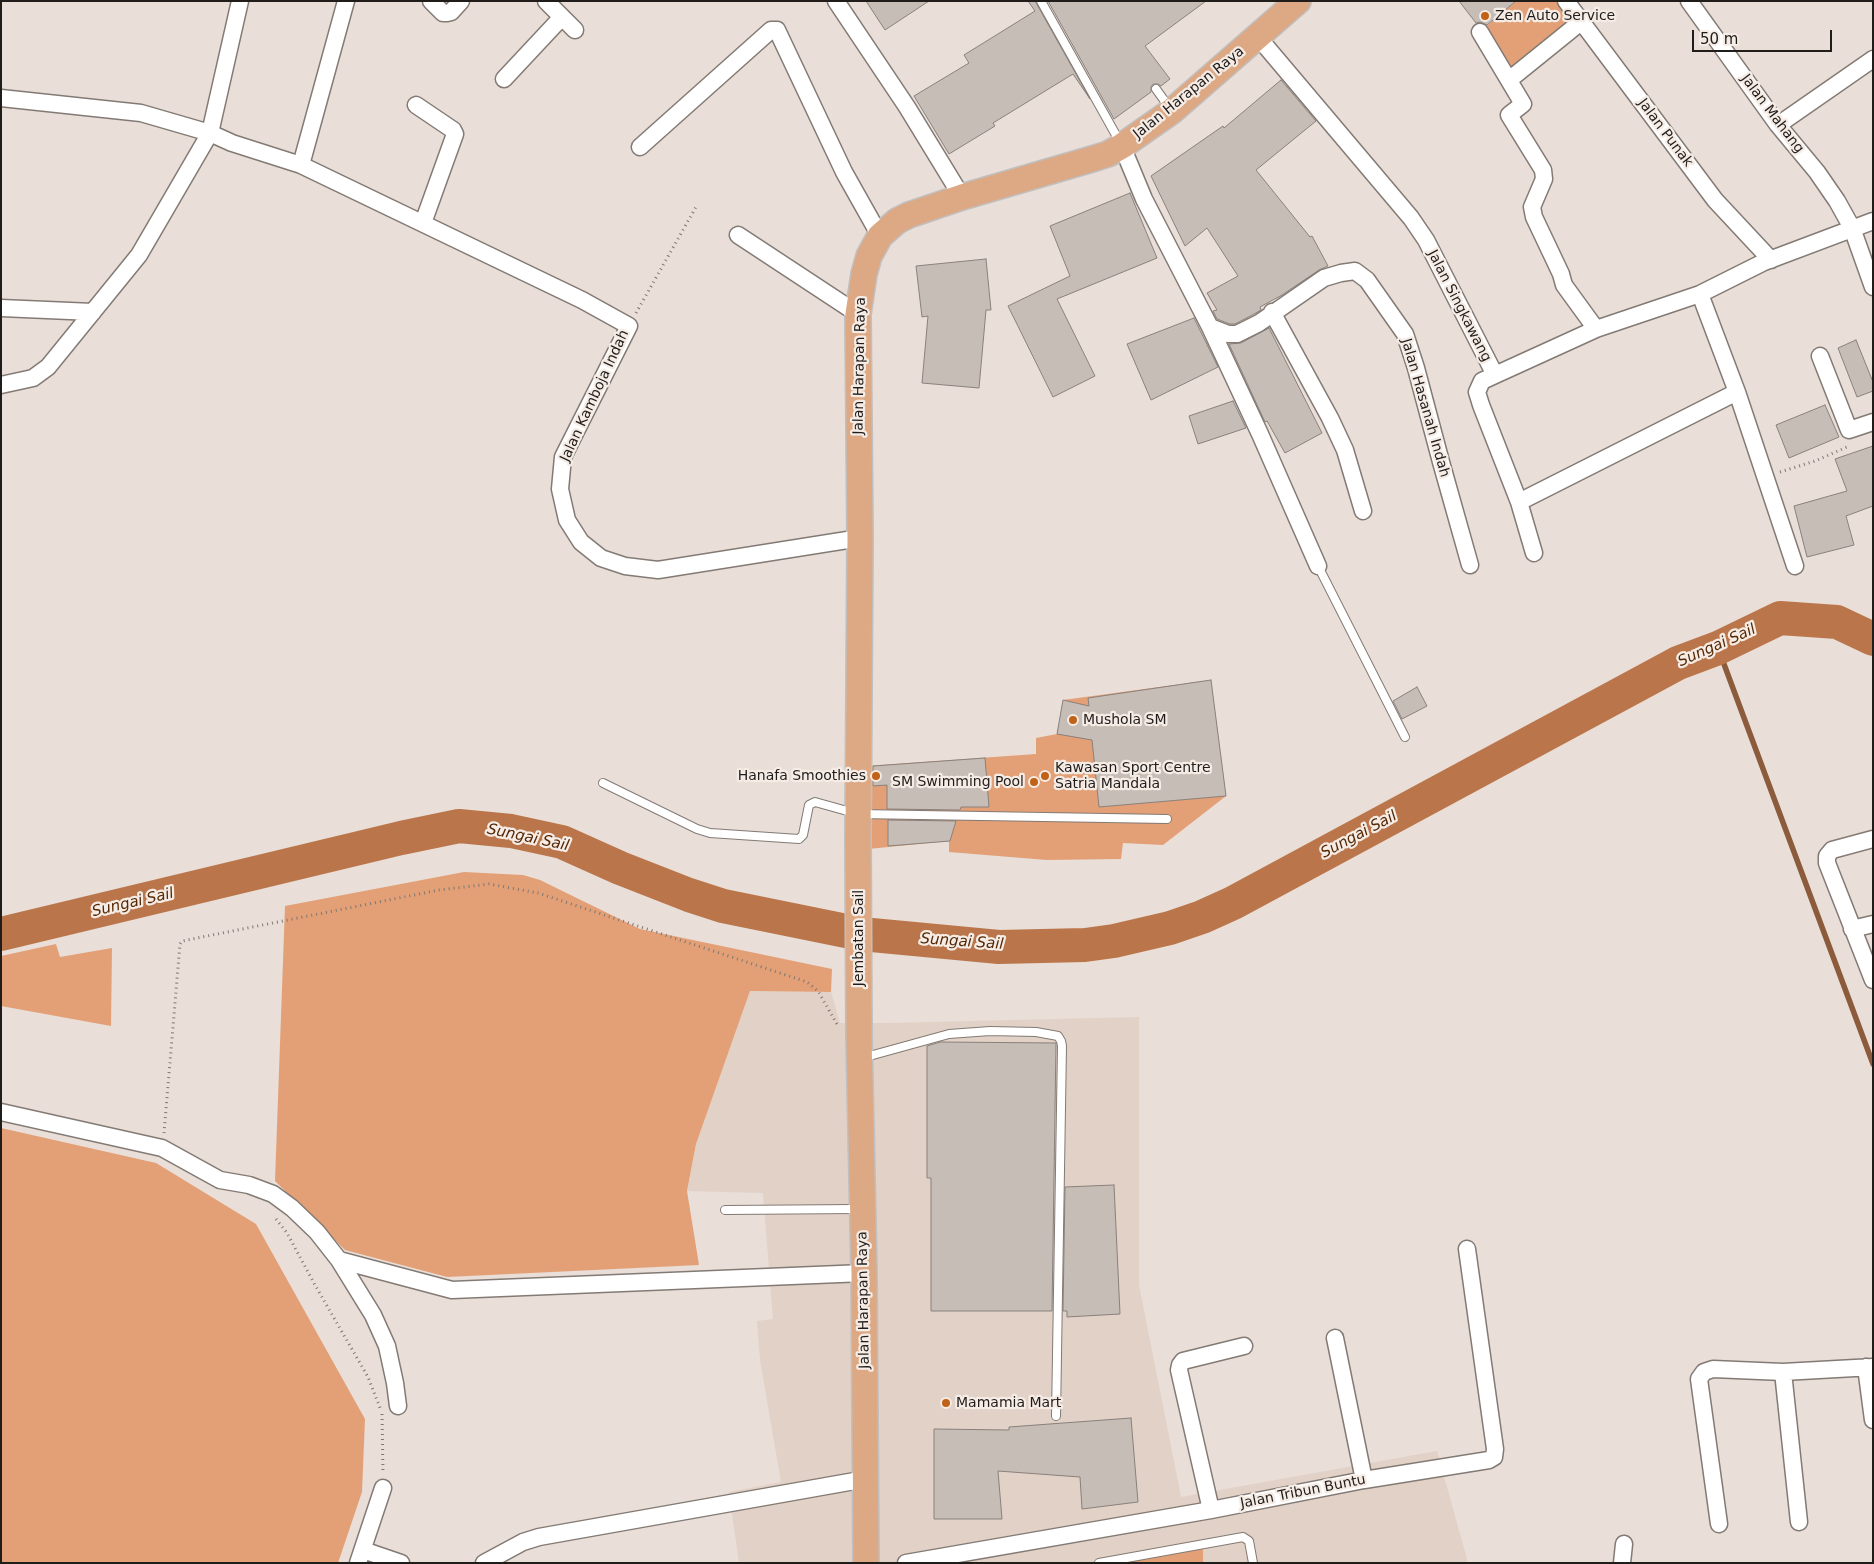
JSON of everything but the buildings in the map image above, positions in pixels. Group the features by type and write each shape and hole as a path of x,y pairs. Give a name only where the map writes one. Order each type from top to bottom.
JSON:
{"main road":[{"name":"Jalan Harapan Raya","path":"858,839 860,538 858,314 864,274 880,236 897,221 909,215 962,197 1092,160 1122,146 1172,110 1298,1"},
{"name":"Jembatan Sail","path":"858,839 860,1048"},
{"name":"Jalan Harapan Raya","path":"860,1048 866,1563"}],"street":[{"path":"1,384 33,378 48,367 139,255 210,133 240,1"},
{"path":"301,165 346,1"},
{"path":"431,1 443,13 447,13 461,1"},
{"path":"546,1 575,30"},
{"path":"836,1 906,106 962,197"},
{"name":"Jalan Punak","path":"1566,1 1715,200 1771,260"},
{"name":"Jalan Mahang","path":"1689,1 1778,125 1817,172 1837,201 1852,228 1873,287"},
{"path":"504,79 562,18"},
{"path":"1509,80 1582,21"},
{"path":"640,147 771,30 776,30 823,129 880,236"},
{"path":"1480,32 1523,104 1509,115 1543,170 1544,179 1532,207 1534,217 1564,285 1596,329"},
{"name":"Jalan Singkawang","path":"1258,37 1416,225 1426,240 1495,375 1596,329 1700,294 1771,260 1873,220"},
{"path":"1778,125 1873,59"},
{"name":"Jalan Kamboja Indah","path":"1,98 141,113 210,133 232,143 301,165 582,300 629,326 563,457 560,489 567,520 581,542 601,558 625,566 658,570 860,538"},
{"path":"416,105 453,130 455,134 424,223"},
{"path":"1122,146 1144,199 1210,328 1260,434 1318,566"},
{"path":"738,235 858,314"},
{"name":"Jalan Hasanah Indah","path":"1210,328 1228,334 1237,334 1259,323 1272,312 1324,278 1355,271 1367,280 1405,334 1470,565"},
{"path":"1700,294 1738,392 1795,566"},
{"path":"1,308 93,312"},
{"path":"1272,312 1330,418 1344,450 1363,511"},
{"path":"1820,356 1849,430 1873,422"},
{"path":"1495,375 1482,381 1477,392 1519,502 1534,553"},
{"path":"1519,502 1738,392"},
{"path":"1873,839 1832,850 1827,856 1827,863 1873,980"},
{"path":"1852,929 1873,924"},
{"path":"1,1112 162,1148 220,1180 249,1185 273,1194 292,1208 311,1226 339,1260 373,1315 387,1346 398,1406"},
{"name":"Jalan Tribun Buntu","path":"906,1563 1211,1510 1364,1480 1489,1460 1496,1453 1467,1249"},
{"path":"339,1260 452,1290 864,1273"},
{"path":"1335,1338 1364,1480"},
{"path":"1211,1510 1179,1370 1180,1365 1183,1361 1244,1346"},
{"path":"1719,1524 1699,1379 1704,1372 1713,1369 1784,1372 1870,1367 1873,1420"},
{"path":"1784,1372 1799,1522"},
{"path":"492,1561 523,1542 539,1537 866,1479"},
{"path":"383,1488 360,1556 401,1563"},
{"path":"1622,1563 1624,1544"}],"lane":[{"path":"1041,1 1122,146"},
{"path":"1156,89 1172,110"},
{"path":"1318,566 1405,737"},
{"path":"603,783 697,829 710,833 799,838 803,835 808,805 815,802 858,814 1167,819"},
{"path":"860,1048 941,1035 990,1031 1036,1032 1058,1036 1062,1046 1056,1416"},
{"path":"725,1210 863,1209"},
{"path":"1099,1563 1244,1537 1249,1541 1253,1563"}],"path":[{"path":"629,326 696,207"},
{"path":"1766,476 1847,448 1850,443 1849,430"},
{"path":"162,1148 180,944 182,941 438,890 489,884 538,892 807,982 818,991 836,1024 860,1048"},
{"path":"271,1212 287,1233 368,1377 383,1417 383,1488"}],"shaded area":[{"path":"1516,1 1560,1 1573,19 1510,68 1482,30"},
{"name":"Kawasan Sport Centre Satria Mandala","path":"1211,680 1226,796 1163,845 1123,843 1121,859 1047,860 949,852 949,841 868,849 866,766 1036,754 1036,738 1057,734 1063,700"},
{"path":"464,872 523,875 540,880 640,929 832,969 831,992 750,991 696,1144 687,1191 699,1265 447,1277 345,1250 275,1181 285,906"},
{"path":"56,944 60,957 112,948 111,1026 1,1006 1,956"},
{"path":"750,991 831,992 840,1023 1139,1017 1139,1285 1181,1497 1437,1451 1468,1563 739,1563 729,1492 781,1482 760,1360 757,1321 773,1319 763,1193 687,1191 696,1144"},
{"path":"1,1128 156,1163 256,1224 365,1419 362,1492 338,1563 1,1563"},
{"path":"1203,1549 1203,1563 1107,1563"}],"waterway":[{"name":"Sungai Sail","path":"1,934 401,838 459,826 511,831 562,842 620,868 723,906 861,934 999,947 1085,945 1114,941 1170,928 1202,917 1233,903 1678,663 1718,648 1780,618 1837,622 1873,639"},
{"path":"1718,648 1873,1064"}],"place":[{"name":"Zen Auto Service","path":"1485,16"},
{"name":"Mushola SM","path":"1073,720"},
{"name":"Hanafa Smoothies","path":"876,776"},
{"name":"Kawasan Sport Centre Satria Mandala","path":"1045,776"},
{"name":"SM Swimming Pool","path":"1034,782"},
{"name":"Mamamia Mart","path":"946,1403"}]}
